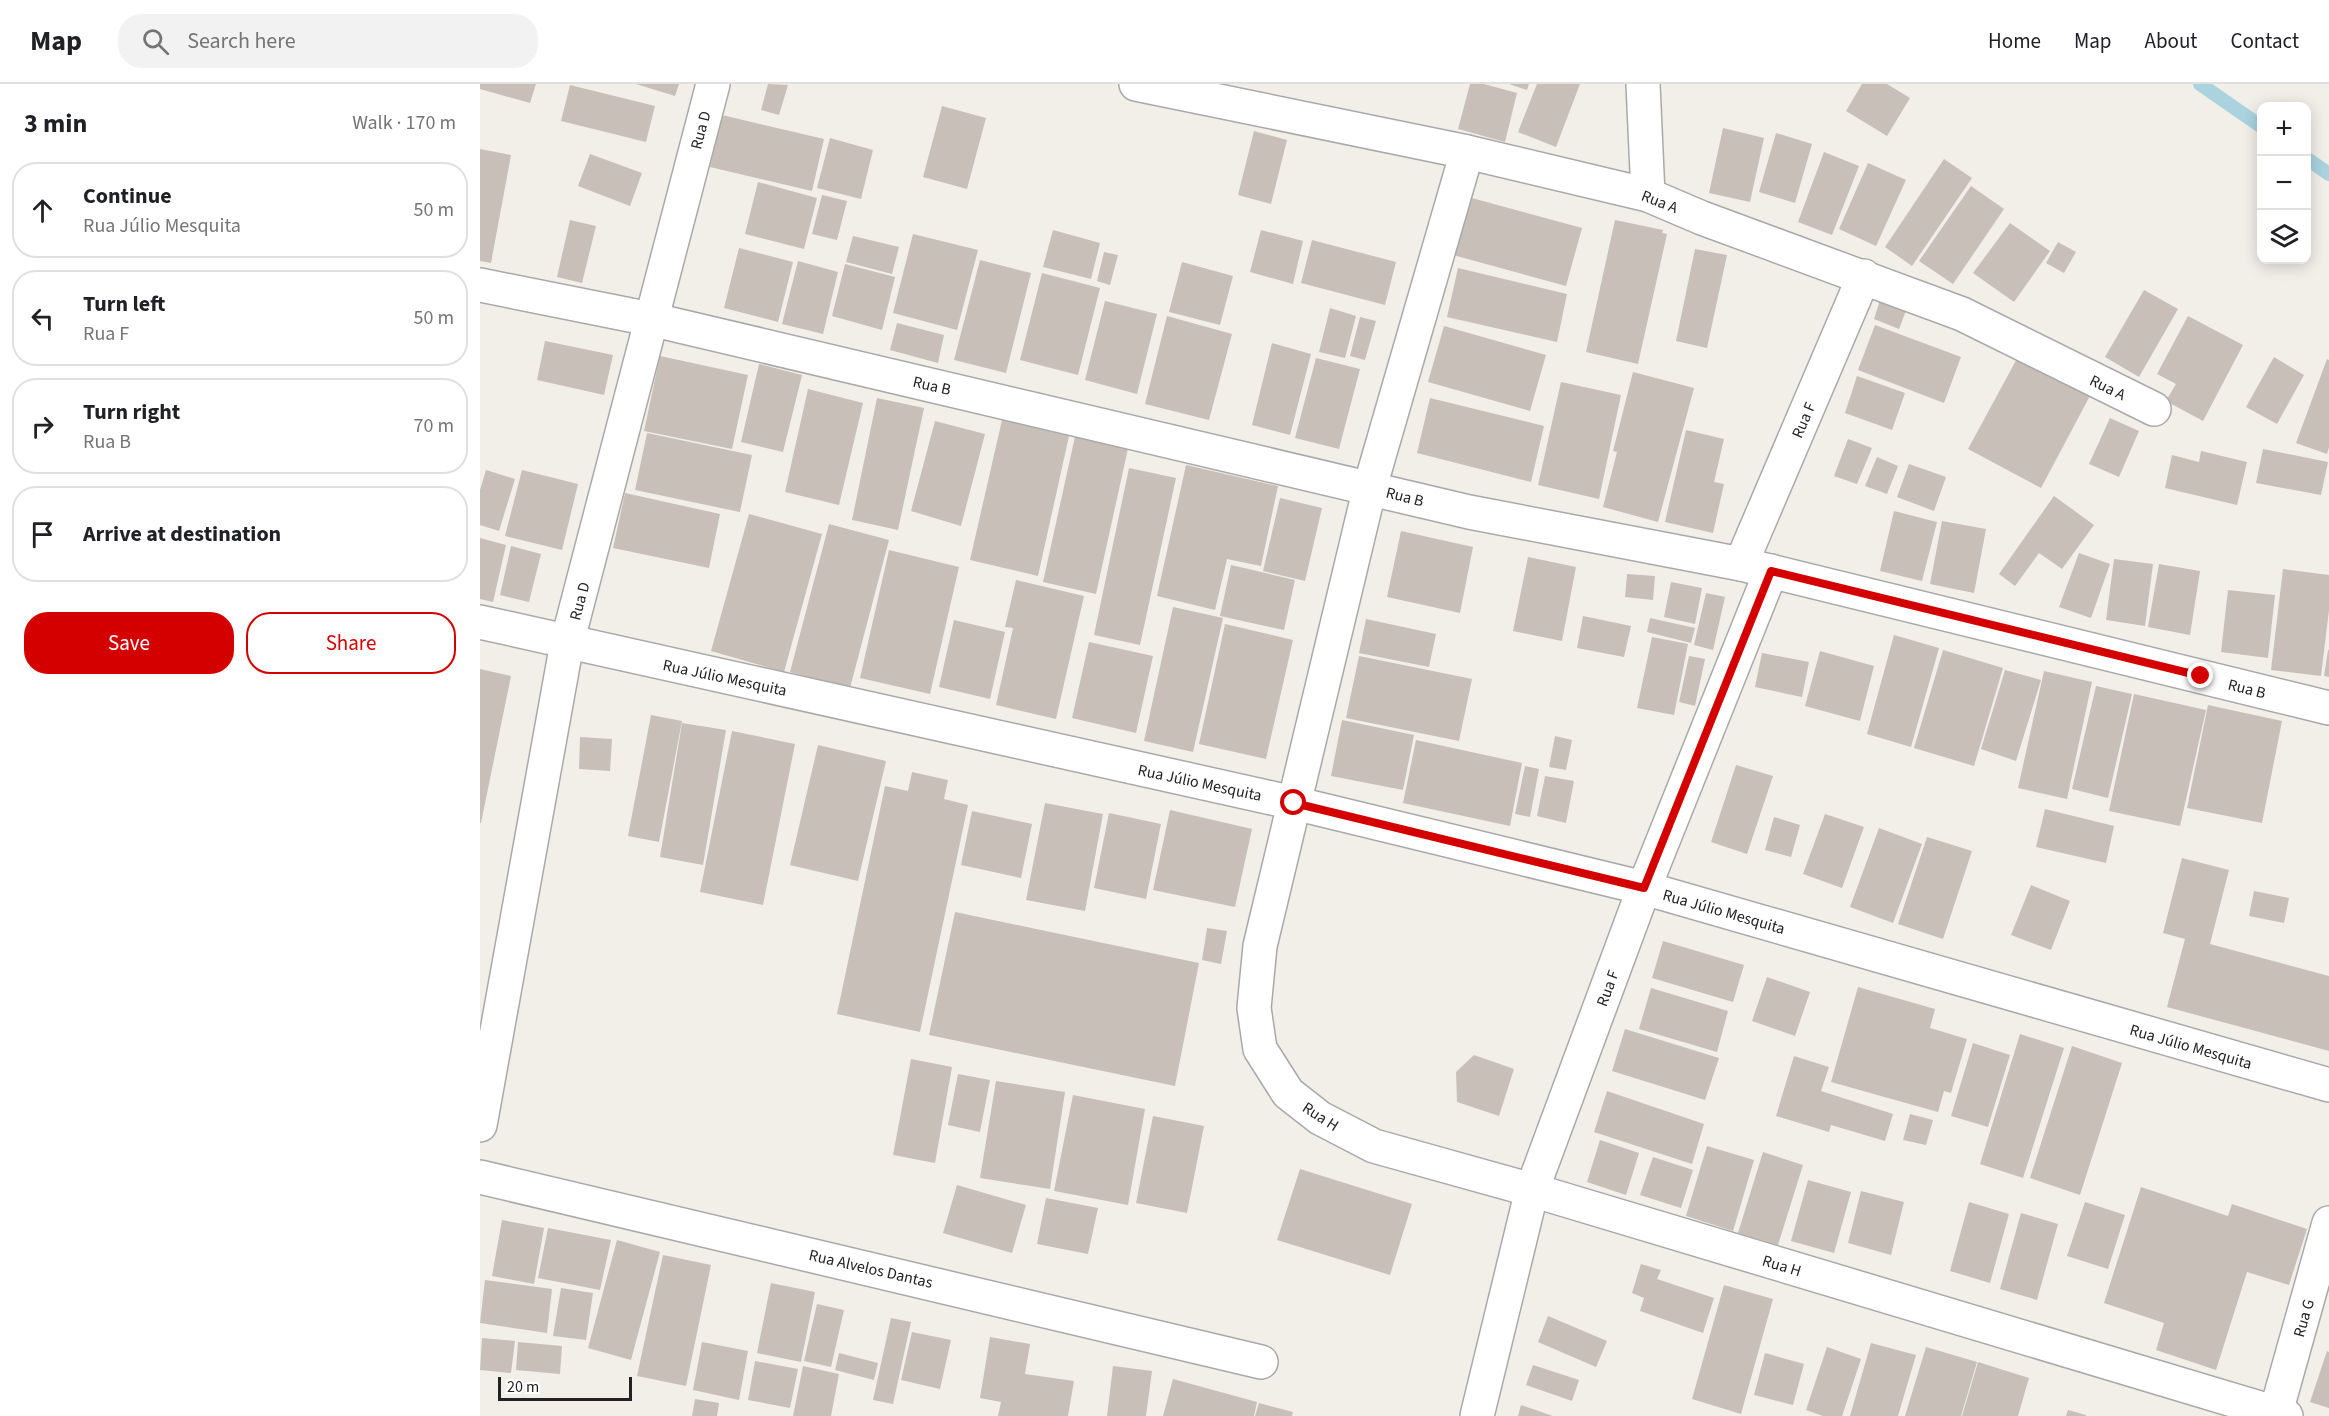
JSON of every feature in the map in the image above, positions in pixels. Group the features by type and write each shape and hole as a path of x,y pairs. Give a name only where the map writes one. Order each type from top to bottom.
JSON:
{"street":[{"name":"Rua D","path":"480,1125 567,643 712,84"},
{"name":"Rua A","path":"1136,84 1467,152 1648,195 1702,218 1962,314 2154,409"},
{"path":"1643,84 1648,195"},
{"name":"Rua H","path":"1467,152 1370,488 1260,946 1254,1008 1260,1050 1288,1093 1320,1118 1374,1146 1532,1190 2266,1412"},
{"name":"Rua F","path":"1477,1416 1532,1190 1644,888 1756,568 1864,276"},
{"name":"Rua B","path":"480,285 650,319 1469,512 1756,568 2329,708"},
{"name":"Rua Júlio Mesquita","path":"480,622 1294,803 1644,888 2329,1085"},
{"name":"Rua Alvelos Dantas","path":"480,1177 1261,1362"},
{"name":"Rua G","path":"2266,1412 2329,1223"}],"building":[{"path":"480,84 536,84 530,103 480,89"},
{"path":"636,84 679,84 675,96"},
{"path":"768,84 788,85 779,115 761,110"},
{"path":"1470,84 1484,84 1517,93 1505,142 1458,129"},
{"path":"1509,84 1529,84 1527,90"},
{"path":"1537,84 1580,84 1556,147 1518,132"},
{"path":"1862,84 1887,84 1910,98 1887,136 1846,111"},
{"path":"570,85 655,106 646,142 561,121"},
{"path":"942,106 986,118 967,189 923,177"},
{"path":"722,115 824,139 812,191 710,167"},
{"path":"1723,128 1764,138 1750,202 1709,193"},
{"path":"1254,131 1287,140 1271,204 1238,195"},
{"path":"1776,133 1812,144 1795,203 1759,192"},
{"path":"830,138 873,150 861,199 817,188"},
{"path":"480,149 511,155 491,263 480,261"},
{"path":"1824,152 1859,166 1832,235 1798,222"},
{"path":"590,154 642,173 630,206 578,186"},
{"path":"1944,159 1972,178 1912,266 1885,247"},
{"path":"1868,163 1906,180 1876,246 1839,229"},
{"path":"758,182 817,198 804,249 745,234"},
{"path":"1971,186 2004,209 1953,284 1919,261"},
{"path":"822,195 847,201 837,240 812,234"},
{"path":"1468,197 1582,228 1566,286 1453,255"},
{"path":"570,220 596,226 582,283 557,277"},
{"path":"1615,220 1663,230 1662,233 1667,234 1638,364 1586,352"},
{"path":"2010,223 2050,251 2014,302 1973,273"},
{"path":"1053,230 1100,243 1091,279 1043,267"},
{"path":"1261,230 1303,241 1293,284 1250,272"},
{"path":"913,234 978,250 957,330 893,313"},
{"path":"853,236 899,247 892,274 846,262"},
{"path":"1312,240 1396,262 1385,305 1301,283"},
{"path":"2058,242 2076,252 2064,273 2046,263"},
{"path":"739,248 793,262 778,322 724,308"},
{"path":"1695,249 1727,255 1707,348 1676,341"},
{"path":"1104,252 1118,255 1110,285 1097,281"},
{"path":"980,260 1031,273 1006,373 954,360"},
{"path":"798,261 838,272 823,334 782,324"},
{"path":"1182,262 1233,276 1220,325 1169,312"},
{"path":"845,264 895,277 882,330 832,316"},
{"path":"1458,268 1567,294 1557,342 1447,317"},
{"path":"1042,273 1100,288 1078,375 1020,360"},
{"path":"2144,290 2178,309 2139,377 2105,357"},
{"path":"1881,297 1907,308 1899,329 1874,319"},
{"path":"1105,301 1157,314 1137,394 1085,380"},
{"path":"1330,308 1356,316 1345,358 1319,352"},
{"path":"1167,316 1232,334 1209,420 1145,404"},
{"path":"2188,316 2243,345 2203,421 2166,401 2176,384 2157,374"},
{"path":"1360,317 1376,321 1365,360 1350,356"},
{"path":"897,323 944,335 938,363 890,350"},
{"path":"1875,325 1961,357 1944,403 1858,370"},
{"path":"1444,326 1546,355 1530,411 1428,382"},
{"path":"545,341 613,355 604,395 537,380"},
{"path":"1272,343 1311,354 1290,435 1252,425"},
{"path":"2020,353 2092,392 2041,488 1968,449"},
{"path":"660,356 748,375 732,449 644,431"},
{"path":"2274,357 2304,375 2277,424 2246,407"},
{"path":"1316,358 1360,369 1339,449 1295,438"},
{"path":"2327,359 2329,360 2329,447 2327,454 2296,443"},
{"path":"759,364 802,375 783,452 741,442"},
{"path":"1633,372 1694,388 1658,522 1603,507 1617,452 1613,451"},
{"path":"1857,376 1905,393 1892,430 1845,413"},
{"path":"1561,382 1621,395 1599,499 1538,485"},
{"path":"808,389 863,403 839,505 785,492"},
{"path":"877,398 924,408 898,530 852,520"},
{"path":"1430,398 1544,426 1531,482 1417,453"},
{"path":"2110,418 2139,431 2119,477 2089,464"},
{"path":"1002,420 1069,436 1038,576 970,560"},
{"path":"935,421 985,434 961,526 911,511"},
{"path":"1686,430 1724,439 1714,482 1724,484 1713,533 1665,522"},
{"path":"1076,432 1129,444 1096,594 1043,582"},
{"path":"647,433 752,455 740,512 635,490"},
{"path":"1848,439 1872,448 1857,484 1834,476"},
{"path":"2263,449 2328,462 2321,495 2256,483"},
{"path":"2201,451 2247,462 2237,505 2165,488 2172,455 2199,462"},
{"path":"1877,457 1898,466 1887,494 1865,486"},
{"path":"1909,464 1946,477 1934,511 1897,497"},
{"path":"1186,465 1278,486 1261,566 1227,559 1215,610 1157,596"},
{"path":"1129,468 1176,478 1140,645 1094,635"},
{"path":"486,470 515,479 499,531 480,525 480,490"},
{"path":"522,470 578,484 562,550 505,536"},
{"path":"625,493 720,514 709,568 613,548"},
{"path":"2054,496 2094,525 2062,569 2039,553 2015,586 1999,574"},
{"path":"1280,498 1322,508 1305,581 1263,571"},
{"path":"1894,511 1937,522 1922,581 1880,571"},
{"path":"749,514 822,534 784,672 711,651"},
{"path":"1942,521 1986,529 1974,593 1930,584"},
{"path":"829,524 889,540 850,688 790,672"},
{"path":"1401,531 1473,547 1460,613 1387,597"},
{"path":"480,538 506,545 493,602 480,599"},
{"path":"511,546 541,554 529,602 500,595"},
{"path":"889,550 959,567 930,694 860,678"},
{"path":"2079,553 2110,564 2091,618 2059,607"},
{"path":"1528,557 1576,567 1562,641 1513,631"},
{"path":"2114,559 2153,564 2145,626 2106,620"},
{"path":"2159,564 2200,571 2190,635 2148,627"},
{"path":"1231,565 1295,580 1284,630 1220,616"},
{"path":"2283,569 2329,575 2329,610 2321,676 2271,670"},
{"path":"1627,574 1655,576 1653,600 1625,597"},
{"path":"1016,580 1084,596 1056,719 996,705 1013,628 1005,627"},
{"path":"1671,582 1702,588 1695,624 1664,617"},
{"path":"2228,590 2275,595 2268,658 2221,652"},
{"path":"1706,593 1725,597 1713,650 1694,645"},
{"path":"1173,607 1223,618 1193,752 1144,741"},
{"path":"1583,616 1631,626 1624,657 1577,648"},
{"path":"1650,618 1695,628 1691,643 1647,632"},
{"path":"1366,619 1436,634 1429,667 1359,653"},
{"path":"954,620 1005,632 990,699 939,687"},
{"path":"1225,624 1293,640 1266,759 1199,744"},
{"path":"1894,635 1939,648 1911,747 1867,734"},
{"path":"1652,637 1688,644 1674,715 1637,708"},
{"path":"1089,642 1153,656 1136,733 1072,718"},
{"path":"1943,650 2003,668 1974,766 1914,748"},
{"path":"2329,650 2329,677 2324,676"},
{"path":"1820,651 1874,666 1860,721 1805,706"},
{"path":"1762,653 1809,662 1802,697 1755,687"},
{"path":"1359,656 1472,679 1459,741 1346,718"},
{"path":"1689,656 1705,659 1695,706 1679,702"},
{"path":"480,669 511,676 481,823 480,823"},
{"path":"2005,670 2041,680 2016,761 1981,749"},
{"path":"2044,671 2092,682 2067,799 2018,788"},
{"path":"2096,686 2132,694 2108,798 2072,789"},
{"path":"2134,694 2206,710 2180,826 2109,811"},
{"path":"2208,705 2282,721 2262,823 2187,808"},
{"path":"651,715 682,721 659,842 628,836"},
{"path":"1342,720 1414,735 1403,790 1331,776"},
{"path":"682,723 726,730 703,865 660,857"},
{"path":"732,731 795,744 763,905 700,892"},
{"path":"1555,736 1572,740 1566,770 1549,767"},
{"path":"580,737 612,739 610,771 579,769"},
{"path":"1416,740 1522,763 1510,826 1403,803"},
{"path":"818,745 886,761 858,881 790,865"},
{"path":"1736,765 1773,776 1747,854 1711,842"},
{"path":"1525,766 1539,769 1530,817 1515,814"},
{"path":"912,772 948,780 944,799 968,805 920,1032 837,1014 885,786 908,791"},
{"path":"1545,776 1574,781 1566,823 1537,816"},
{"path":"1045,803 1103,814 1085,911 1026,900"},
{"path":"2045,809 2114,826 2106,863 2036,847"},
{"path":"1170,810 1252,829 1235,907 1153,890"},
{"path":"972,811 1032,824 1021,878 961,865"},
{"path":"1109,813 1161,824 1146,899 1094,888"},
{"path":"1825,814 1864,827 1842,888 1803,874"},
{"path":"1774,817 1800,825 1791,857 1765,850"},
{"path":"1879,828 1922,844 1893,923 1850,907"},
{"path":"1927,837 1972,851 1943,939 1898,924"},
{"path":"2182,858 2229,870 2210,944 2329,976 2329,1051 2167,1007 2185,939 2163,933"},
{"path":"2031,885 2070,901 2051,950 2011,935"},
{"path":"2254,891 2289,898 2284,923 2249,916"},
{"path":"955,912 1199,963 1175,1086 929,1035"},
{"path":"1207,928 1227,931 1221,964 1202,960"},
{"path":"1663,941 1744,965 1733,1002 1652,978"},
{"path":"1767,977 1810,992 1795,1036 1752,1021"},
{"path":"1858,987 1935,1009 1930,1028 1967,1039 1951,1093 1944,1091 1938,1112 1831,1082"},
{"path":"1651,988 1728,1011 1717,1052 1639,1029"},
{"path":"1625,1029 1719,1058 1705,1100 1612,1071"},
{"path":"2020,1034 2064,1048 2023,1178 1980,1164"},
{"path":"1973,1043 2010,1055 1988,1127 1951,1116"},
{"path":"2072,1046 2122,1063 2080,1195 2030,1178"},
{"path":"1474,1055 1514,1069 1499,1116 1457,1102 1456,1072"},
{"path":"1794,1056 1829,1067 1821,1091 1893,1114 1885,1141 1831,1125 1829,1132 1776,1116"},
{"path":"911,1059 952,1067 935,1163 893,1155"},
{"path":"958,1074 990,1080 980,1132 948,1125"},
{"path":"996,1081 1065,1092 1050,1189 980,1178"},
{"path":"1607,1091 1704,1124 1692,1164 1594,1132"},
{"path":"1073,1095 1145,1109 1128,1205 1054,1191"},
{"path":"1910,1114 1933,1120 1926,1145 1903,1140"},
{"path":"1153,1116 1204,1126 1187,1213 1136,1203"},
{"path":"1600,1140 1639,1153 1626,1195 1587,1182"},
{"path":"1707,1146 1754,1160 1733,1231 1686,1216"},
{"path":"1763,1152 1803,1165 1778,1245 1738,1233"},
{"path":"1653,1157 1693,1170 1681,1208 1640,1195"},
{"path":"1300,1169 1412,1204 1390,1275 1277,1240"},
{"path":"1808,1180 1851,1192 1834,1253 1791,1241"},
{"path":"957,1185 1026,1205 1012,1253 943,1233"},
{"path":"2141,1187 2228,1216 2232,1204 2307,1229 2289,1285 2247,1272 2216,1370 2156,1350 2164,1323 2104,1303"},
{"path":"1861,1191 1904,1202 1891,1255 1848,1243"},
{"path":"1046,1198 1098,1208 1088,1254 1037,1244"},
{"path":"1969,1202 2009,1214 1990,1283 1950,1271"},
{"path":"2085,1202 2125,1215 2108,1269 2067,1256"},
{"path":"2021,1213 2058,1224 2037,1300 2000,1289"},
{"path":"502,1220 544,1228 534,1284 492,1276"},
{"path":"548,1228 611,1240 600,1290 538,1278"},
{"path":"617,1240 660,1252 631,1360 588,1348"},
{"path":"663,1255 711,1265 686,1386 637,1376"},
{"path":"1641,1264 1661,1270 1657,1279 1714,1298 1703,1333 1640,1311 1644,1298 1632,1293"},
{"path":"485,1280 552,1289 547,1333 480,1323"},
{"path":"771,1283 815,1292 801,1362 757,1353"},
{"path":"1724,1285 1773,1299 1741,1414 1692,1399"},
{"path":"561,1288 593,1293 586,1340 553,1336"},
{"path":"817,1304 844,1310 831,1367 804,1361"},
{"path":"1548,1316 1607,1341 1596,1367 1538,1342"},
{"path":"891,1318 911,1322 893,1404 873,1400"},
{"path":"912,1332 951,1340 940,1389 901,1380"},
{"path":"990,1337 1030,1344 1025,1374 1074,1381 1068,1416 998,1416 1001,1402 980,1398"},
{"path":"482,1338 515,1341 511,1373 480,1370"},
{"path":"518,1342 562,1346 560,1374 516,1370"},
{"path":"702,1342 748,1351 739,1400 693,1390"},
{"path":"1871,1343 1916,1355 1898,1416 1850,1416"},
{"path":"1827,1347 1861,1359 1842,1416 1823,1416 1806,1410"},
{"path":"1926,1347 1977,1362 1961,1416 1905,1416"},
{"path":"2327,1351 2329,1352 2329,1408 2310,1402"},
{"path":"839,1353 878,1363 874,1380 835,1370"},
{"path":"1765,1353 1804,1364 1793,1405 1754,1395"},
{"path":"755,1361 798,1369 790,1408 748,1400"},
{"path":"1978,1362 2029,1378 2018,1416 1962,1416"},
{"path":"1533,1365 1579,1380 1572,1401 1526,1385"},
{"path":"803,1366 839,1374 831,1416 793,1416"},
{"path":"1113,1366 1152,1371 1146,1416 1107,1416"},
{"path":"1173,1379 1257,1402 1254,1416 1163,1416"},
{"path":"695,1399 719,1403 717,1416 692,1416"},
{"path":"1259,1403 1293,1412 1292,1416 1255,1416"},
{"path":"1521,1405 1553,1416 1518,1416"},
{"path":"2068,1410 2086,1415 2086,1416 2066,1416"}],"waterway":[{"path":"2200,84 2257,124"},
{"path":"2311,161 2329,174"}],"route":[{"path":"1294,803 1644,888 1771,571 2201,676"}]}
